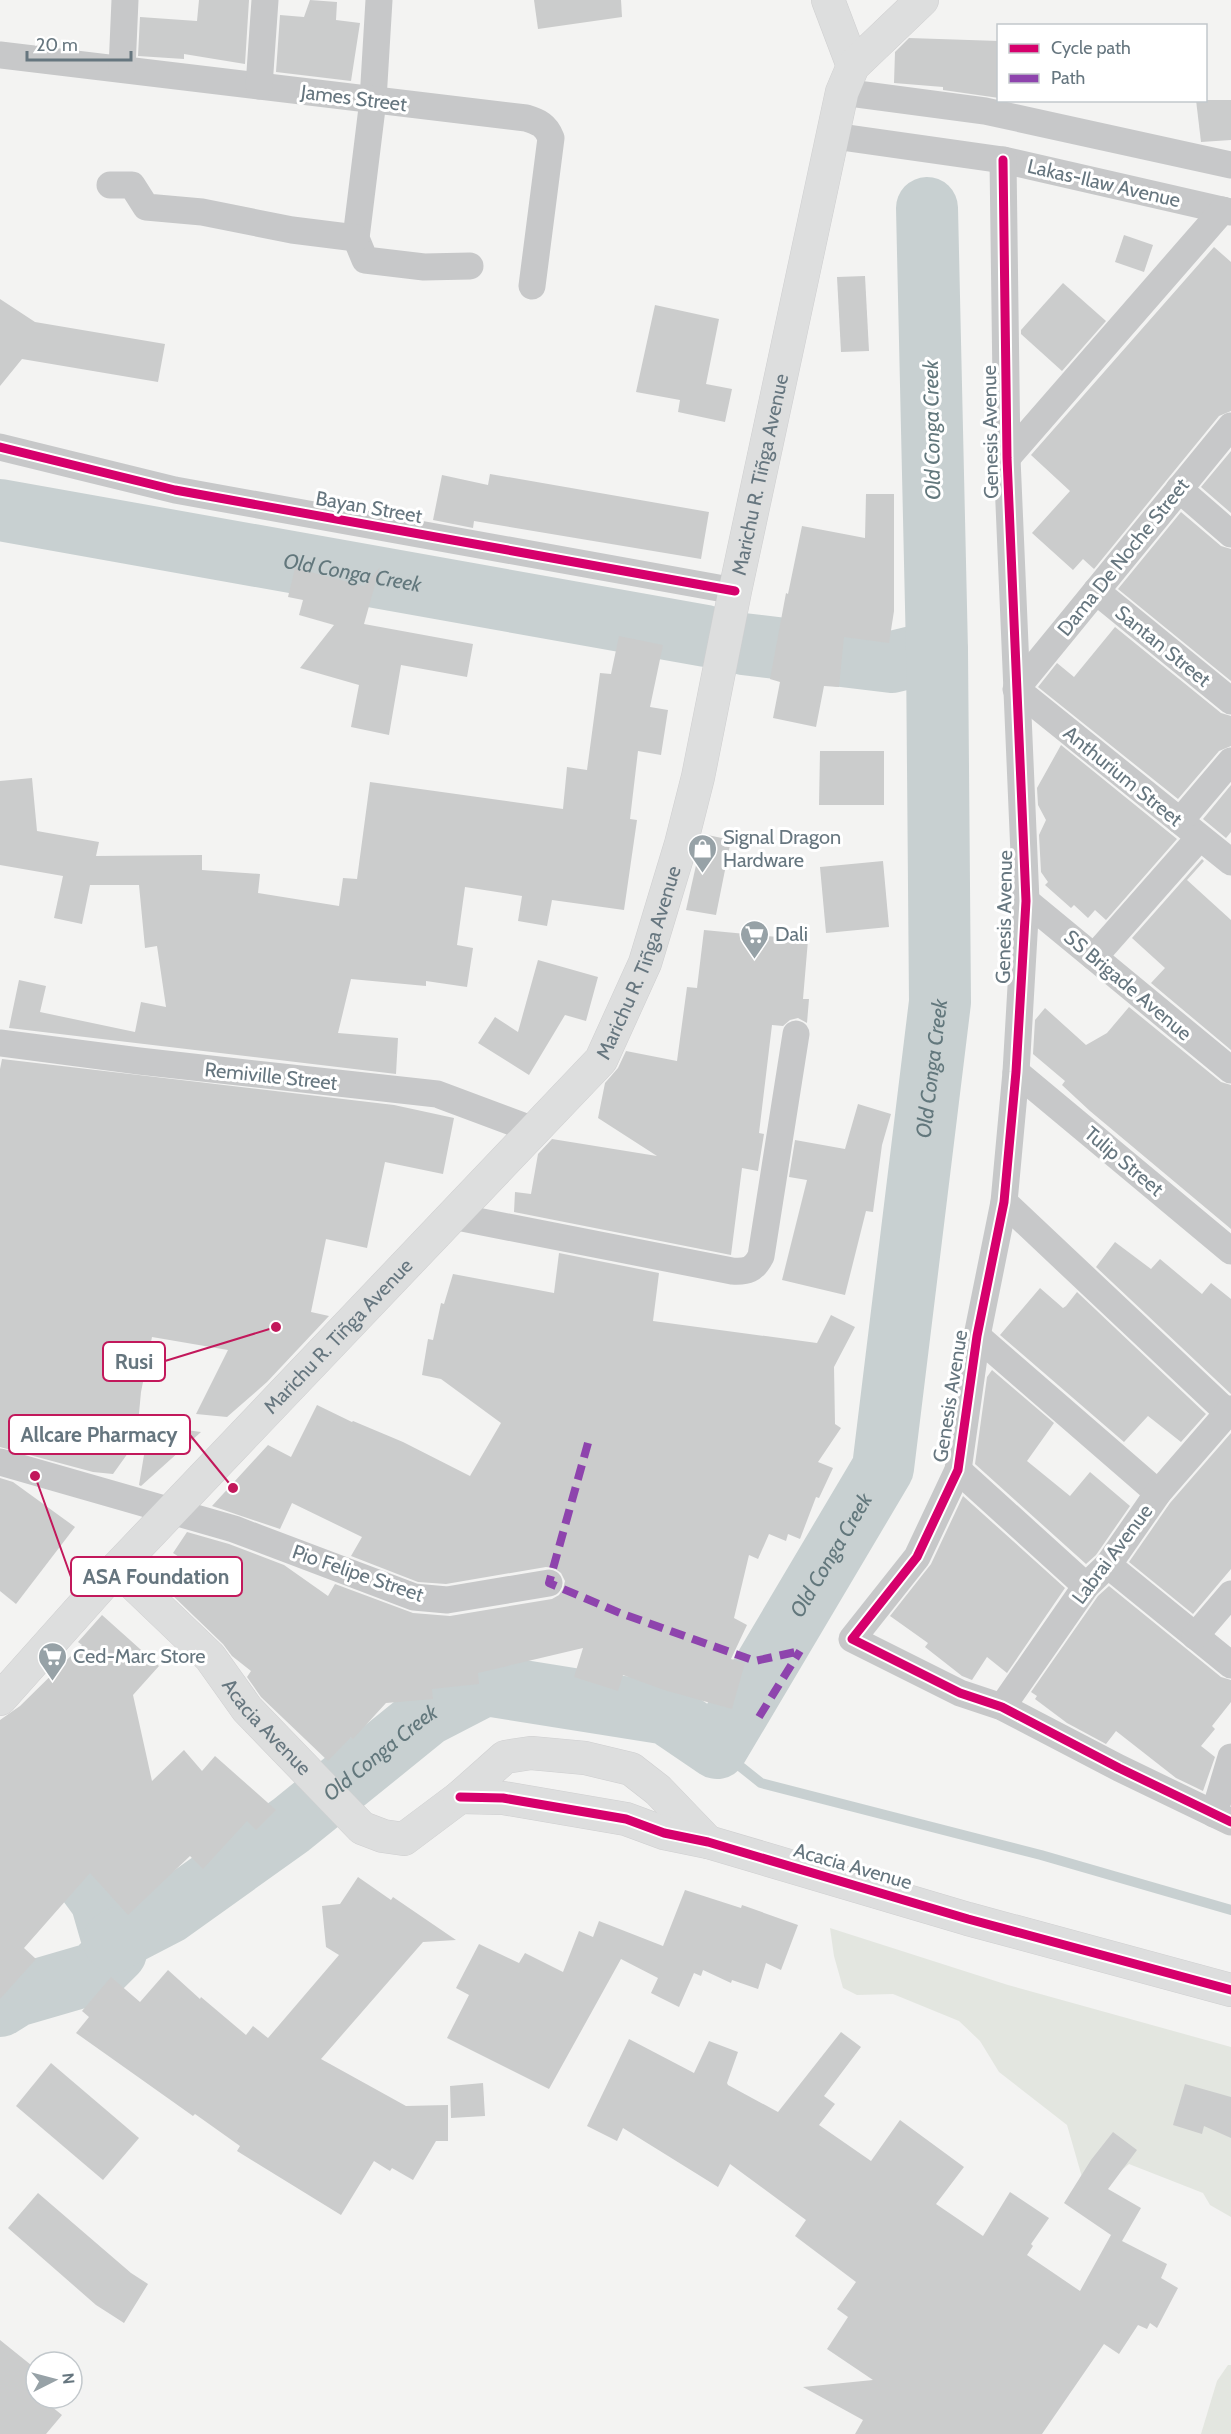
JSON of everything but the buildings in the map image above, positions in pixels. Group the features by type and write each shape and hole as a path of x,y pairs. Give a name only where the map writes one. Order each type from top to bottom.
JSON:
{"main road":[{"path":"828,0 847,79"},
{"path":"847,79 922,0"},
{"name":"Marichu R. Tiñga Avenue","path":"0,1699 117,1569 452,1216 536,1131 601,1060 645,963 681,844 698,777 735,591 847,79"},
{"name":"Acacia Avenue","path":"117,1569 210,1658 247,1709 362,1828 383,1836 404,1839 460,1797 505,1757 531,1754 585,1758 631,1769 658,1790 708,1842"},
{"name":"Acacia Avenue","path":"460,1797 503,1798 626,1819 664,1833 708,1842 968,1919 1231,1990"}],"street":[{"path":"122,69 125,0"},
{"path":"260,86 265,0"},
{"path":"379,0 373,100 356,238 365,260 424,267 470,266"},
{"name":"James Street","path":"0,55 526,118 542,123 551,138 532,286"},
{"path":"847,79 1231,165"},
{"name":"Lakas-Ilaw Avenue","path":"834,136 1003,160 1227,211"},
{"name":"Genesis Avenue","path":"1002,1707 960,1693 852,1639 917,1557 958,1470 976,1335 1004,1202 1016,1072 1026,901 1007,459 1003,160"},
{"path":"110,185 132,185 146,207 202,212 292,230 356,238"},
{"path":"1007,459 1227,211"},
{"name":"Dama De Noche Street","path":"1016,689 1231,426"},
{"name":"Bayan Street","path":"0,447 175,490 735,591"},
{"path":"1179,489 1231,534"},
{"name":"Santan Street","path":"1096,591 1231,701"},
{"name":"Anthurium Street","path":"1016,689 1231,862"},
{"path":"1094,957 1189,829 1231,761"},
{"name":"SS Brigade Avenue","path":"1026,901 1231,1070"},
{"path":"452,1216 732,1271 747,1271 754,1268 760,1256 796,1034"},
{"name":"Remiville Street","path":"0,1043 437,1094 536,1131"},
{"name":"Tulip Street","path":"1016,1072 1231,1251"},
{"path":"1004,1202 1229,1411"},
{"path":"976,1335 1158,1492"},
{"name":"Labrai Avenue","path":"1002,1707 1086,1586 1108,1565 1158,1492 1229,1411"},
{"name":"Pio Felipe Street","path":"0,1462 171,1513 234,1529 414,1597 447,1600 549,1583"},
{"path":"958,1470 1086,1586"},
{"path":"1108,1565 1231,1665"},
{"path":"1195,1636 1231,1594"},
{"path":"1002,1707 1222,1818 1231,1757"}],"shaded area":[{"path":"830,1928 1008,1985 1231,2047 1231,2217 1210,2205 1203,2193 1129,2164 1088,2198 1067,2125 999,2072 980,2041 959,2021 893,1994 857,1995 843,1988 834,1956"},
{"path":"1228,2365 1231,2365 1231,2434 1201,2434 1217,2381"}],"waterway":[{"name":"Old Conga Creek","path":"114,1941 168,1913 291,1825 427,1715 485,1685 667,1714 717,1748 883,1468 940,1002 937,651 927,208"},
{"name":"Old Conga Creek","path":"0,510 706,636"},
{"name":"Old Conga Creek","path":"743,644 892,662 937,651"},
{"path":"717,1748 761,1783 1041,1855 1231,1910"},
{"path":"0,1778 48,1828 101,1900 116,1952 95,1973 16,1996 0,2006"}],"marked path":[{"path":"588,1443 549,1583 620,1613 755,1661 800,1651"},
{"path":"759,1717 800,1651"}],"cycle path":[{"path":"1003,160 1007,458 1026,901 1016,1072 1004,1202 977,1336 958,1470 917,1557 852,1639 960,1693 1002,1707 1119,1768 1231,1822"},
{"path":"0,447 175,490 735,591"},
{"path":"460,1797 503,1798 626,1819 664,1833 708,1842 968,1919 1231,1990"}],"place":[{"name":"Signal Dragon Hardware","path":"702,874"},
{"name":"Dali","path":"754,960"},
{"name":"Rusi","path":"276,1327"},
{"name":"ASA Foundation","path":"35,1476"},
{"name":"Allcare Pharmacy","path":"233,1488"},
{"name":"Ced-Marc Store","path":"52,1682"}]}
